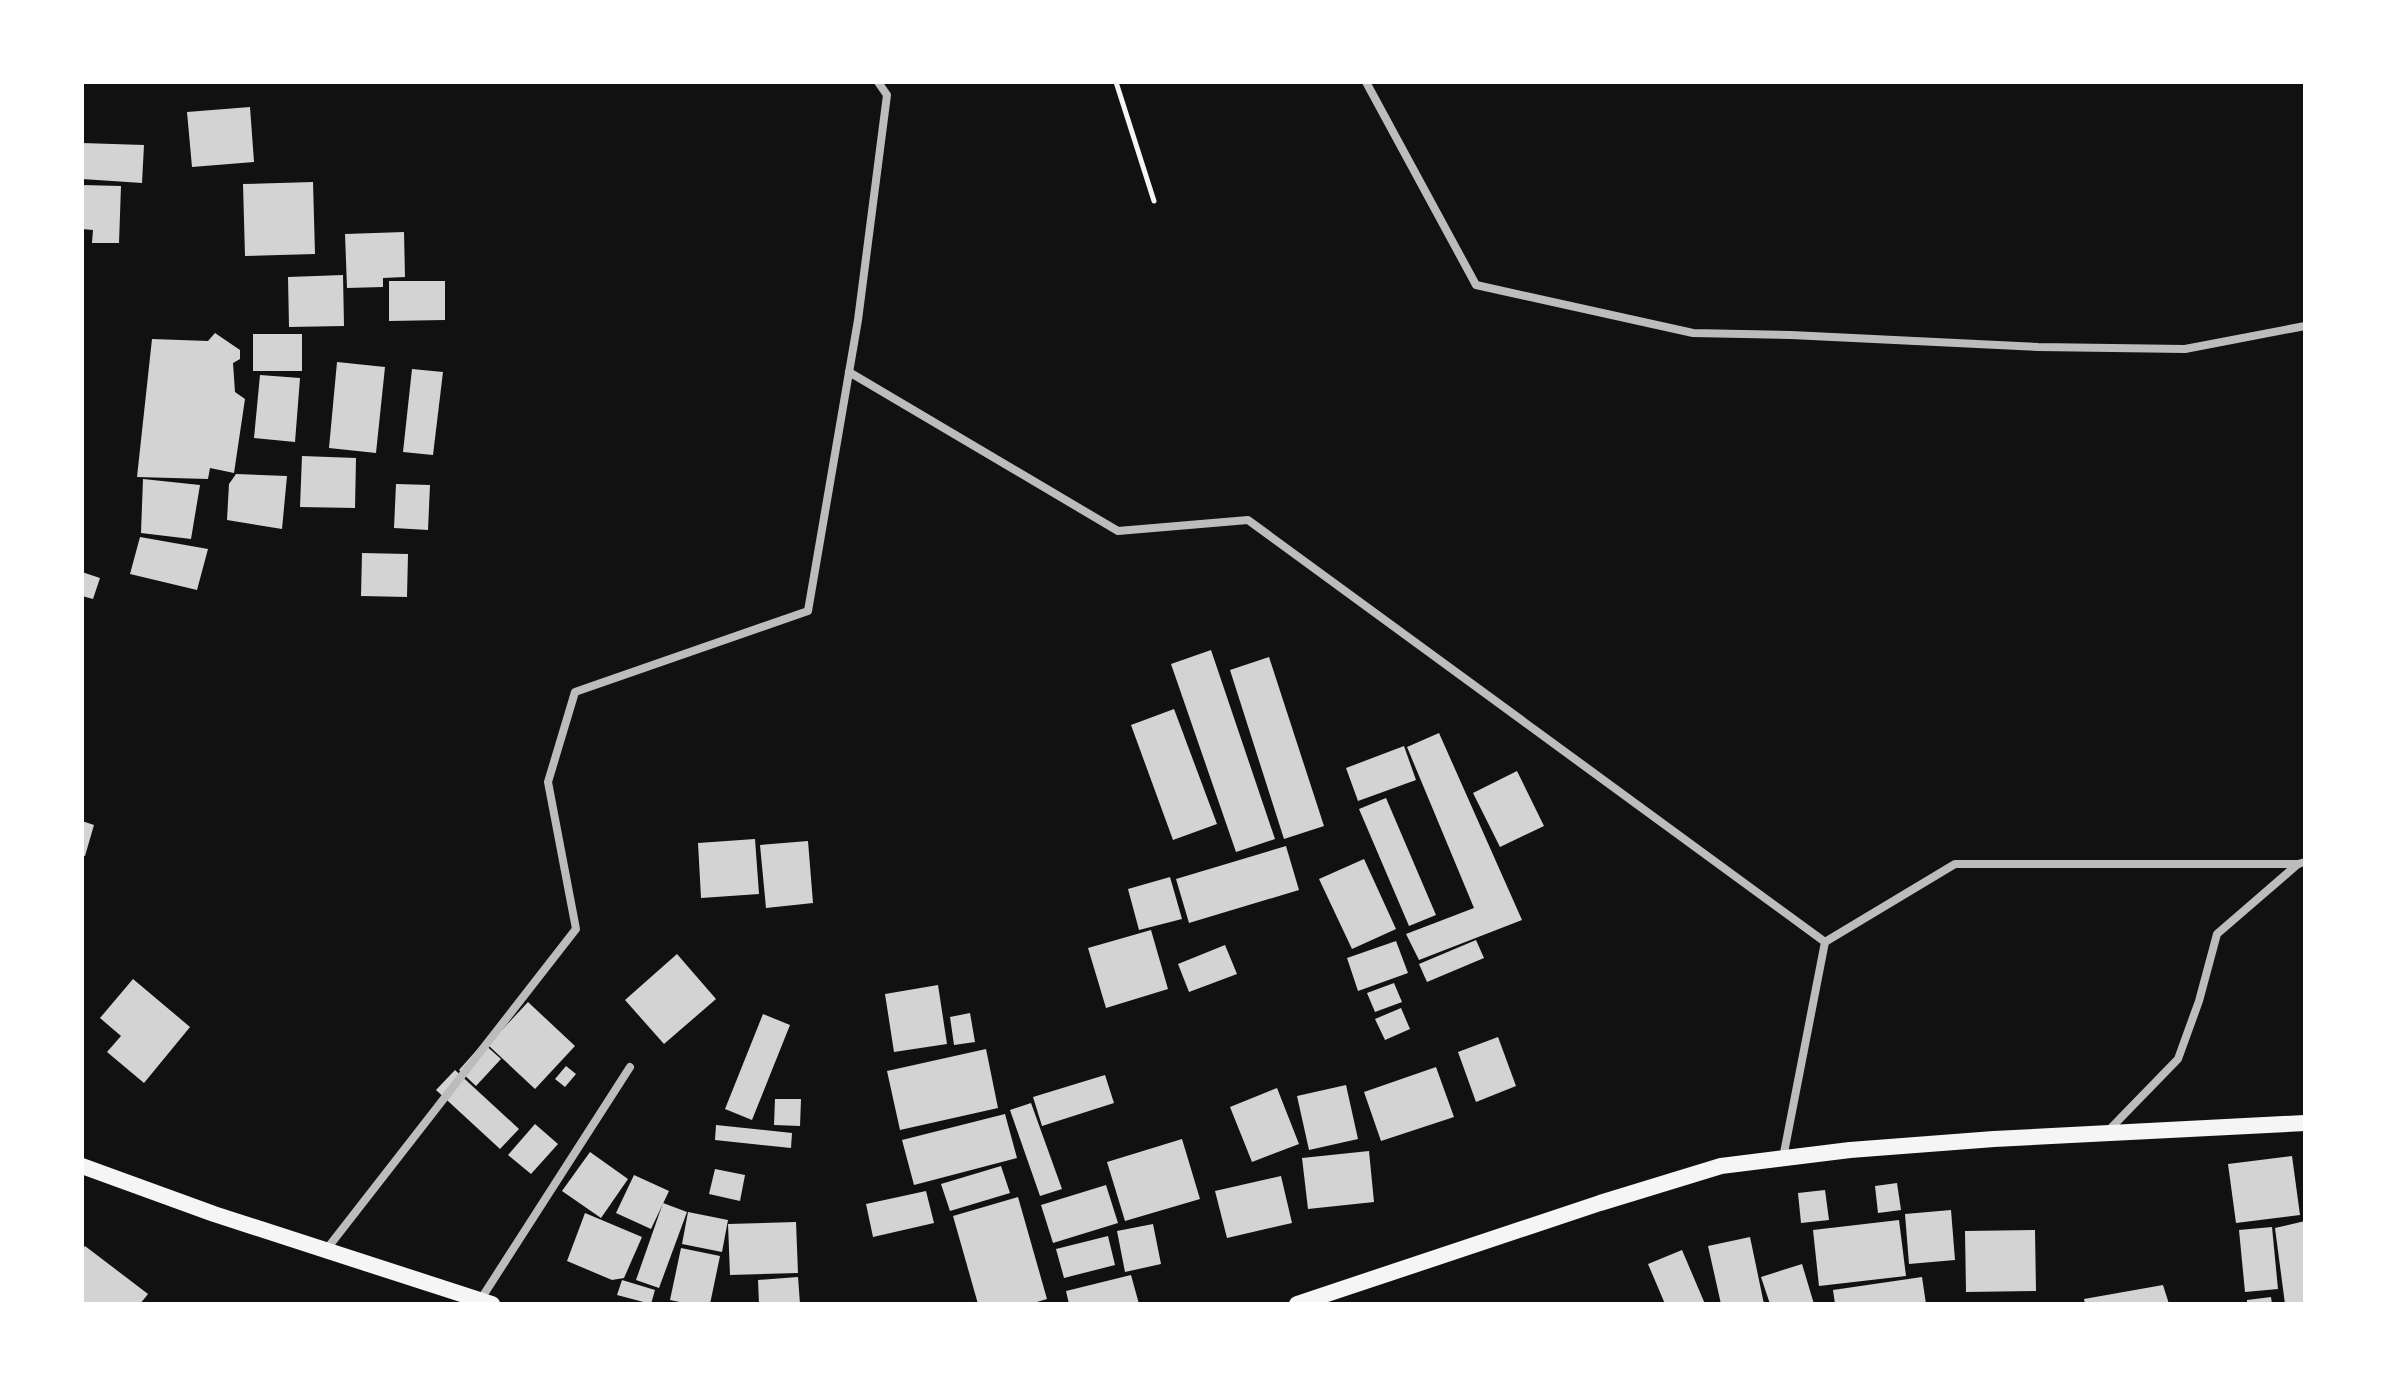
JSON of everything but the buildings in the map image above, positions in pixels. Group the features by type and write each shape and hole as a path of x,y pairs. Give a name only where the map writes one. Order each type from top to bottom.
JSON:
{"main road":[{"path":"1297,1304 1630,1193 1721,1166 1864,1149 2305,1123"},
{"path":"82,1166 481,1303"}],"street":[{"path":"326,1251 576,929 548,782 575,692 808,611 858,320 887,95 878,82"},
{"path":"1366,82 1476,285 1693,333 2038,347 2185,349 2305,326"},
{"path":"849,372 1118,531 1248,520 1825,942"},
{"path":"1783,1158 1825,942 1955,864 2301,863"},
{"path":"2106,1133 2178,1059 2199,1001 2217,934 2301,863"},
{"path":"481,1303 630,1067"}],"path":[{"path":"1116,82 1154,201"}]}
